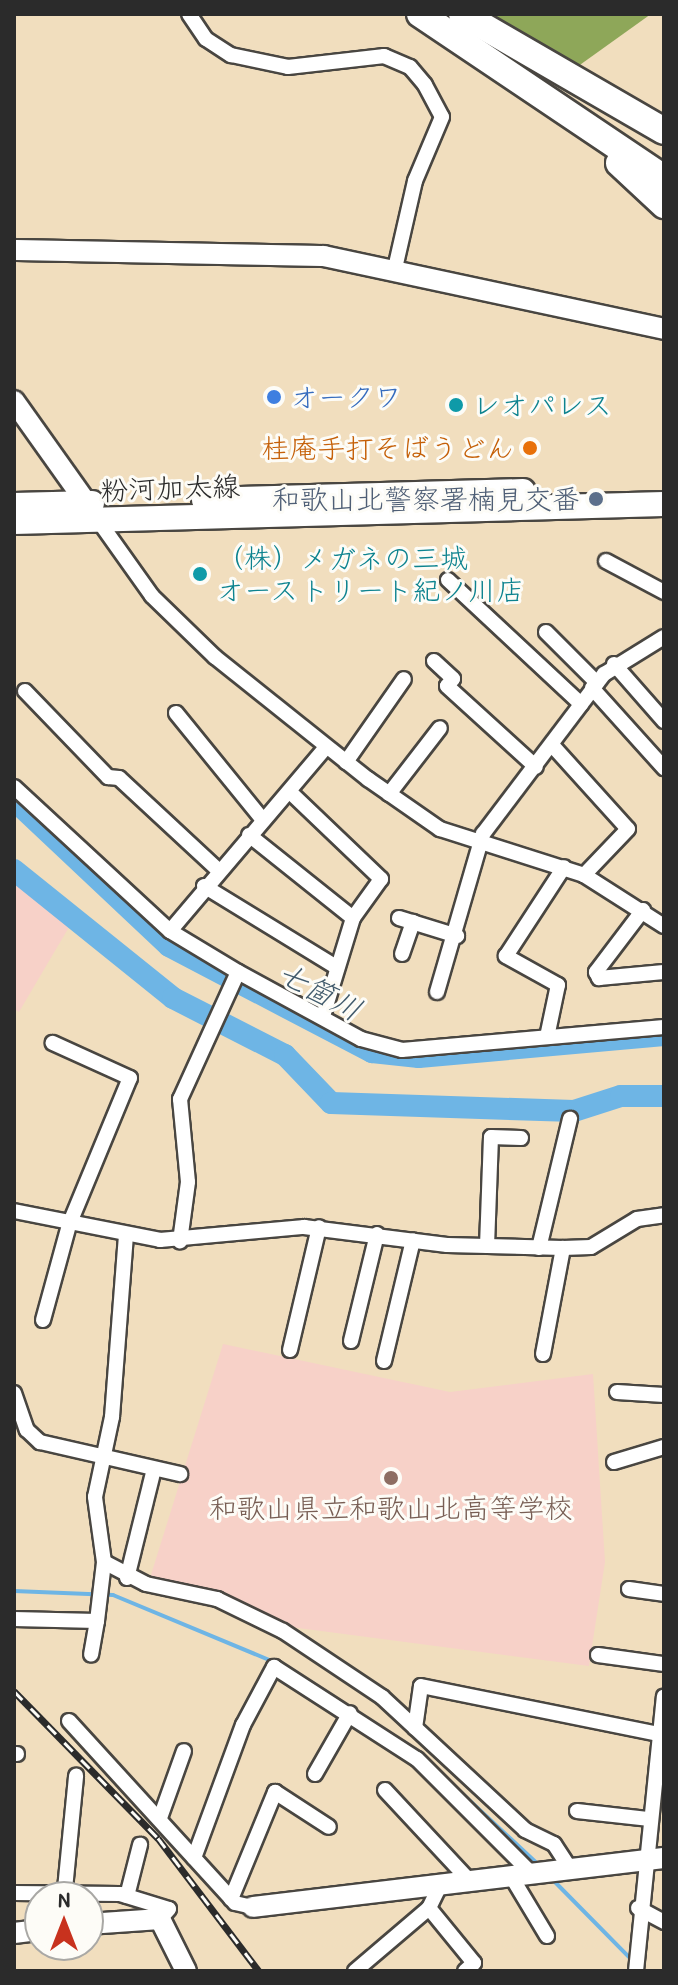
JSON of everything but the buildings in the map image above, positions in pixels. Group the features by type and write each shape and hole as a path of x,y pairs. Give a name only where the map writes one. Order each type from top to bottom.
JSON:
{"highway":[{"path":"420,14 664,178"},
{"path":"462,14 664,131"},
{"path":"534,91 664,205"}],"main road":[{"name":"粉河加太線","path":"14,522 93,511 664,488"},
{"name":"粉河加太線","path":"14,505 93,511 664,504"}],"street":[{"path":"189,14 206,39 256,63 384,56 410,67 442,117 415,181 395,268"},
{"path":"14,250 324,256 395,268 664,329"},
{"path":"14,401 152,596 326,747 440,829 584,875 664,926"},
{"path":"606,561 664,592"},
{"path":"448,580 581,704"},
{"path":"546,632 664,768"},
{"path":"437,992 457,936 481,842 581,704 614,664 664,637"},
{"path":"434,661 453,679 447,686 536,767"},
{"path":"614,664 664,721"},
{"path":"346,762 404,679"},
{"path":"25,691 108,777 119,778 217,869"},
{"path":"176,713 263,820"},
{"path":"389,794 440,728"},
{"path":"552,745 628,829 584,875"},
{"path":"170,931 217,869 290,792 326,747"},
{"path":"14,787 170,931 235,978 323,1016 361,1039 402,1050 664,1027"},
{"path":"290,792 381,879 353,918 323,1016"},
{"path":"249,835 353,918"},
{"path":"547,1037 558,985 506,956 564,867"},
{"path":"204,886 336,967"},
{"path":"643,910 596,972 599,978 664,972"},
{"path":"402,954 406,920 457,936"},
{"path":"180,1241 188,1182 180,1099 235,978"},
{"path":"43,1320 69,1225 130,1078 53,1043"},
{"path":"539,1248 570,1119"},
{"path":"487,1246 491,1137 521,1138"},
{"path":"14,1211 126,1237 180,1241 319,1227 413,1240 539,1248 591,1247 637,1219 664,1215"},
{"path":"290,1350 319,1227"},
{"path":"351,1341 377,1234"},
{"path":"91,1654 102,1595 104,1562 95,1520 126,1237"},
{"path":"384,1361 413,1240"},
{"path":"543,1354 563,1248"},
{"path":"617,1392 664,1395"},
{"path":"15,1398 40,1442 180,1474"},
{"path":"614,1462 664,1447"},
{"path":"127,1578 154,1469"},
{"path":"104,1562 127,1578 245,1609 382,1697 525,1830 554,1844 548,1872"},
{"path":"629,1589 664,1594"},
{"path":"14,1619 97,1621"},
{"path":"598,1655 664,1664"},
{"path":"194,1858 243,1725 274,1667 350,1713 417,1759 548,1872"},
{"path":"415,1728 423,1671"},
{"path":"421,1686 659,1734"},
{"path":"636,1965 638,1908 648,1819 660,1752 664,1696"},
{"path":"315,1774 350,1713"},
{"path":"69,1721 231,1899 253,1907 664,1858"},
{"path":"160,1818 184,1751"},
{"path":"66,1881 76,1776"},
{"path":"385,1790 470,1881"},
{"path":"231,1899 275,1792 329,1827"},
{"path":"577,1811 648,1819"},
{"path":"127,1896 140,1845"},
{"path":"511,1876 547,1936"},
{"path":"355,1971 429,1908 440,1885"},
{"path":"104,1893 127,1896 169,1909 160,1919 104,1923"},
{"path":"429,1908 473,1968"},
{"path":"638,1908 664,1922"},
{"path":"160,1919 186,1971"}],"shaded area":[{"path":"14,882 72,922 19,1012 14,1009"},
{"name":"和歌山県立和歌山北高等学校","path":"223,1344 450,1392 593,1374 605,1562 589,1666 283,1626 220,1593 150,1578"}],"green space":[{"path":"454,14 651,14 570,72"}],"waterway":[{"name":"七箇川","path":"14,800 169,946 372,1052 419,1057 664,1035"},
{"path":"14,870 173,998 285,1055 331,1103 574,1111 621,1096 664,1096"},
{"path":"14,1591 113,1595 276,1663"},
{"path":"439,1772 541,1867"},
{"path":"552,1879 633,1961"}],"railway":[{"path":"14,1691 158,1838 259,1971"}],"place":[{"name":"オークワ","path":"274,397"},
{"name":"レオパレス","path":"456,405"},
{"name":"桂庵手打そばうどん","path":"530,448"},
{"name":"和歌山北警察署楠見交番","path":"596,499"},
{"name":"（株）メガネの三城 オーストリート紀ノ川店","path":"200,574"},
{"name":"和歌山県立和歌山北高等学校","path":"391,1478"}]}
